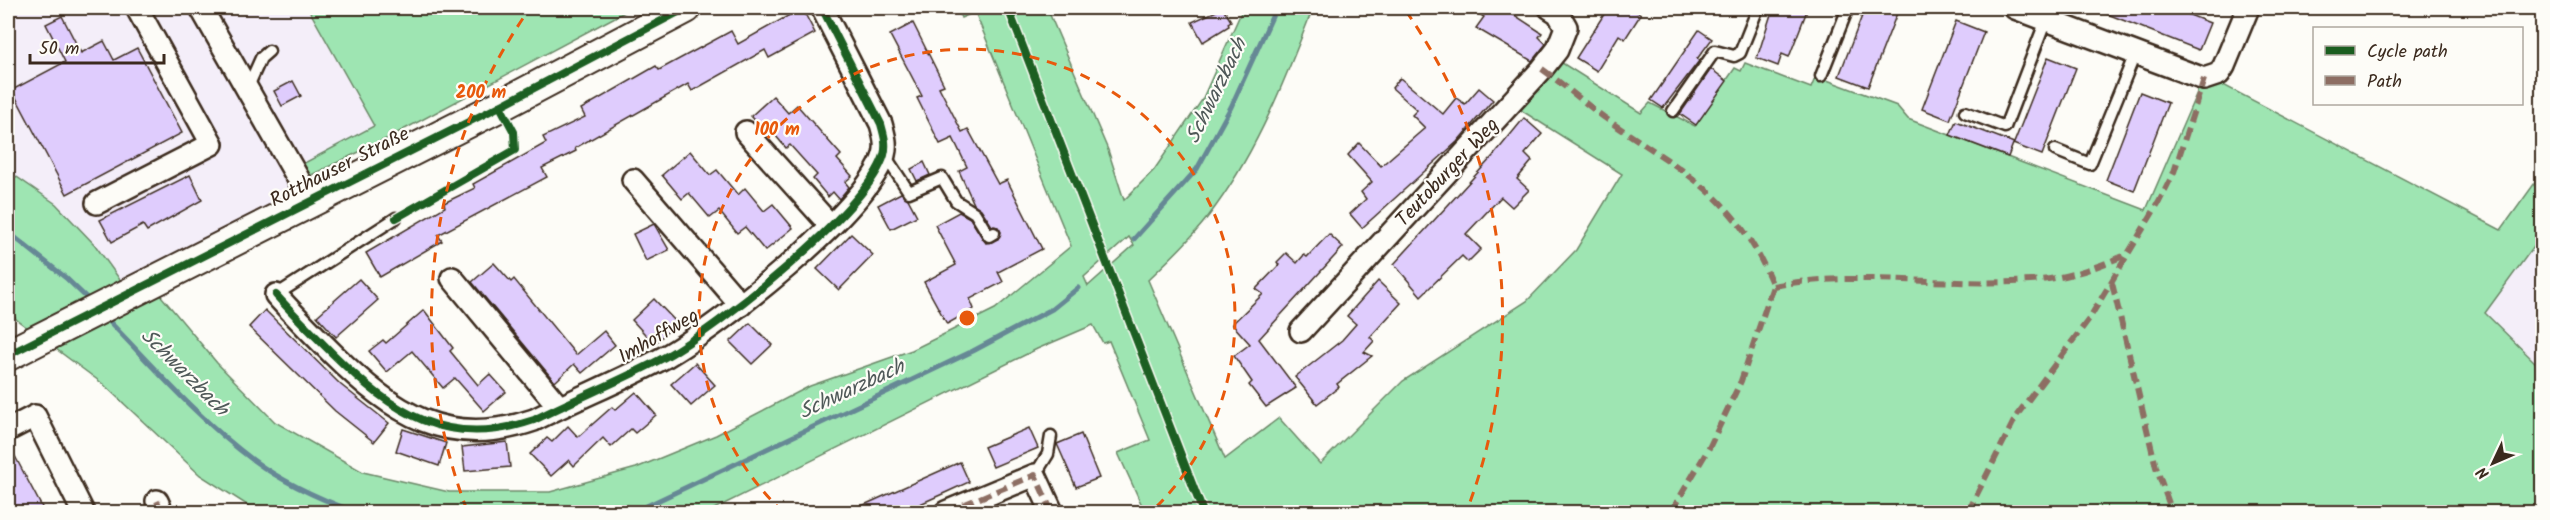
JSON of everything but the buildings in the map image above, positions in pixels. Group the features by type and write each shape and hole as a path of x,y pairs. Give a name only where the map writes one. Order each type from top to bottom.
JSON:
{"main road":[{"name":"Rotthauser Straße","path":"8,355 500,106 686,8"}],"street":[{"path":"97,203 212,144 138,9 142,8"},
{"path":"201,8 311,201"},
{"path":"822,8 881,124 886,144 884,154"},
{"name":"Teutoburger Weg","path":"1301,331 1557,50 1566,27 1558,13 1550,8"},
{"path":"2015,8 2204,80 2212,77 2224,66 2248,8"},
{"path":"746,132 830,225"},
{"name":"Imhoffweg","path":"276,295 357,377 394,408 440,426 485,430 514,426 665,357 741,305 786,267 830,225 873,178 884,154"},
{"path":"633,180 741,305"},
{"path":"452,278 559,407"},
{"path":"8,430 35,416 83,513"},
{"path":"946,513 1035,476 1052,513"}],"lane":[{"path":"1673,111 1715,51 1734,56 1740,53 1758,8"},
{"path":"1821,76 1848,8"},
{"path":"1965,112 2005,128 2046,20"},
{"path":"248,89 261,58 269,51"},
{"path":"2055,150 2090,164 2135,54"},
{"path":"884,154 909,192 942,178 956,201 975,213 989,236 994,233"},
{"path":"276,295 396,218"},
{"path":"1035,476 1048,454 1050,436"}],"shaded area":[{"path":"8,8 257,8 259,12 268,8 308,8 375,126 295,168 309,201 128,291 56,204 8,171"},
{"path":"2542,235 2542,369 2485,313"}],"green space":[{"path":"308,8 632,8 386,139 301,180 295,168 374,126"},
{"path":"957,8 1047,8 1108,150 1124,200 1154,170 1202,100 1243,8 1313,8 1271,110 1232,183 1201,226 1148,280 1225,459 1279,418 1320,464 1403,381 1527,301 1576,250 1622,174 1519,109 1559,61 1641,113 1650,103 1695,126 1735,68 1741,71 1745,63 1811,88 1816,76 1897,106 1908,119 2146,210 2201,83 2212,79 2501,230 2542,173 2542,235 2485,313 2542,369 2542,512 1145,512 1118,453 1150,440 1109,341 1103,343 1093,325 1037,349 708,512 258,512 200,475 103,384 17,320 8,309 8,171 56,204 95,245 128,291 152,285 217,363 275,422 363,472 449,492 550,492 636,468 716,435 810,386 912,350 995,309 1071,246 975,12 961,18","holes":["1129,237 1134,245 1088,286 1084,277"]}],"waterway":[{"name":"Schwarzbach","path":"1134,239 1197,169 1231,107 1276,8"},
{"name":"Schwarzbach","path":"8,232 66,278 92,303"},
{"name":"Schwarzbach","path":"634,512 973,351 1052,309 1078,288"},
{"name":"Schwarzbach","path":"104,316 194,409 253,460 302,490 355,512"}],"marked path":[{"path":"1542,69 1709,192 1744,231 1773,286 1741,381 1709,448 1671,512"},
{"path":"1968,512 2017,415 2089,319 2159,202 2174,172 2204,79"},
{"path":"1773,286 1839,279 1974,282 2041,280 2085,270 2128,254"},
{"path":"2112,283 2156,467 2172,512"},
{"path":"946,512 1035,475 1052,512"},
{"path":"157,501 162,512"}],"cycle path":[{"path":"8,355 500,106 686,8"},
{"path":"276,295 333,354 377,393 400,409 448,428 474,431 503,428 534,420 665,357 753,295 821,236 872,179 884,155 885,143 881,124 822,8"},
{"path":"1008,8 1203,512"},
{"path":"396,218 515,150 514,132 500,106"}]}
